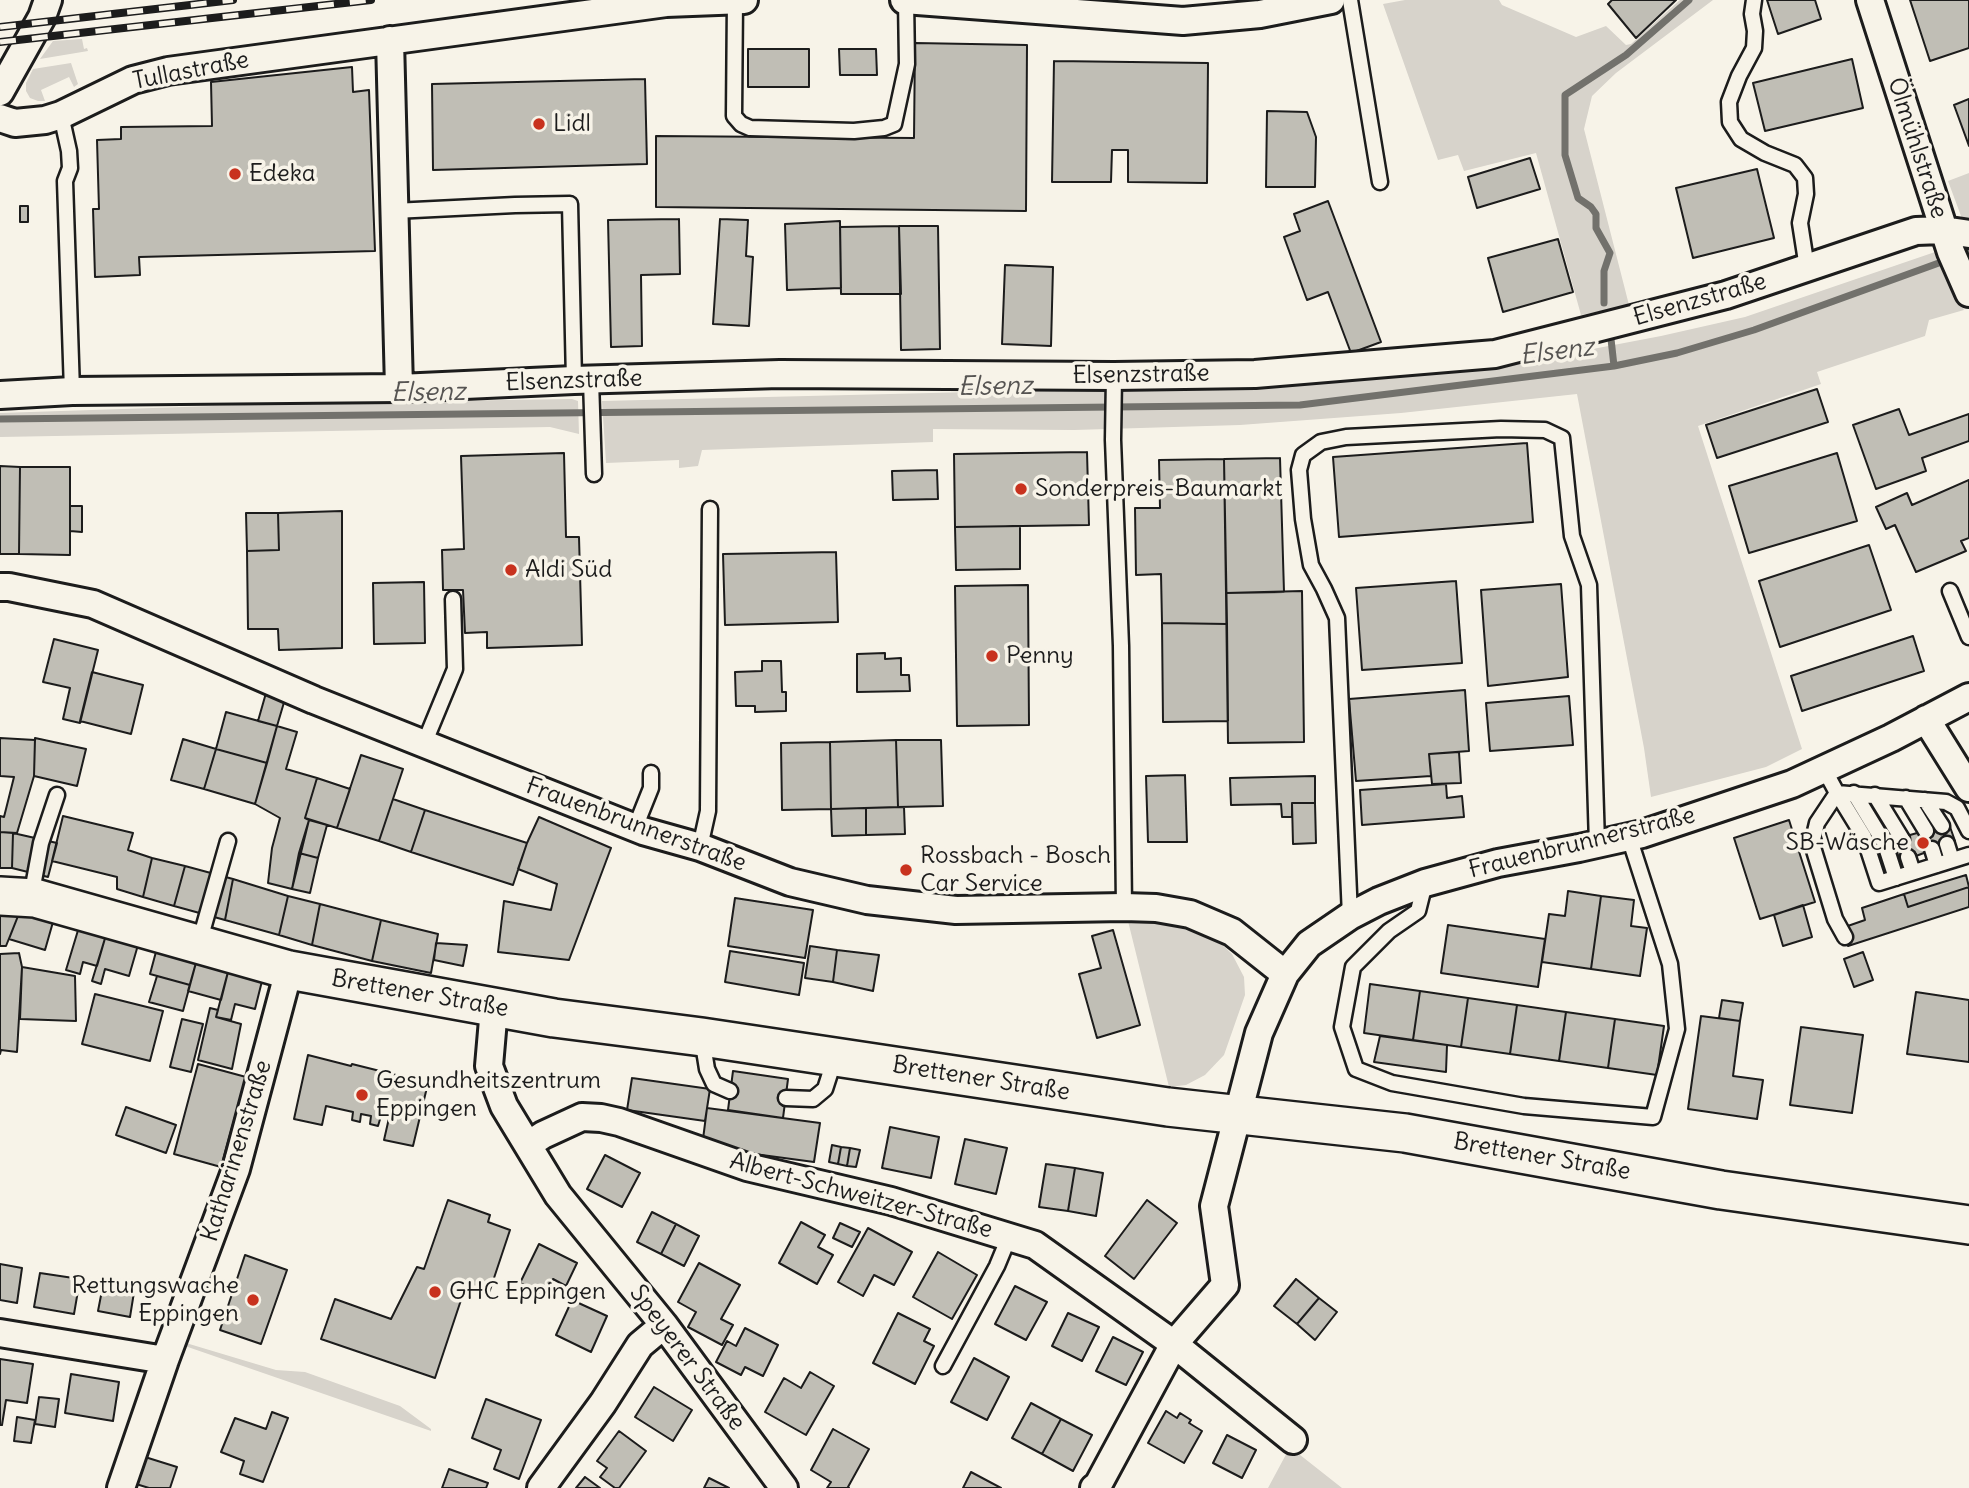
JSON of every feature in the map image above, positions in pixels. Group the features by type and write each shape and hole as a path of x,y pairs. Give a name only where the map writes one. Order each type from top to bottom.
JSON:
{"street":[{"path":"0,92 49,6 65,0"},
{"name":"Tullastraße","path":"0,118 15,124 45,120 134,80 168,71 666,3 744,0"},
{"path":"905,0 1183,21 1260,14 1331,0"},
{"name":"Ölmühlstraße","path":"1870,0 1954,239 1967,290"},
{"path":"390,40 399,388"},
{"name":"Elsenzstraße","path":"0,395 72,391 585,387 780,374 1255,374 1495,354 1726,295 1916,231 1954,239"},
{"name":"Frauenbrunnerstraße","path":"0,587 93,604 314,700 424,744 635,828 700,847 790,882 867,900 957,910 1124,907 1156,908 1190,914 1232,932 1285,974"},
{"name":"Frauenbrunnerstraße","path":"1239,1114 1259,1033 1285,974 1309,944 1350,916 1425,883 1498,863 1629,837 1792,784 1969,697"},
{"path":"1926,719 1969,788"},
{"name":"Brettener Straße","path":"15,897 289,970 554,1018 702,1037 1168,1107 1405,1133 1721,1190 1969,1225"},
{"name":"Katharinenstraße","path":"121,1488 236,1169 289,970"},
{"name":"Speyerer Straße","path":"494,1007 489,1066 504,1106 528,1146 558,1195 664,1325 784,1488"},
{"path":"1094,1488 1174,1345 1225,1285 1214,1206 1239,1114"},
{"name":"Albert-Schweitzer-Straße","path":"528,1146 543,1135 582,1117 601,1118 747,1167 891,1201 1035,1245 1174,1345 1293,1440"},
{"path":"541,1488 603,1403 640,1345 664,1325"},
{"path":"0,1333 165,1360"}],"lane":[{"path":"735,0 734,116 741,124 750,128 854,131 884,128 894,124 907,64 905,0"},
{"path":"1350,0 1380,182"},
{"path":"1754,0 1754,48 1729,102 1730,122 1741,139 1765,153 1795,165 1805,178 1806,194 1800,223 1807,268"},
{"path":"61,115 70,168 65,181 72,391"},
{"path":"394,211 570,204 594,474"},
{"path":"1114,376 1113,440 1121,646 1124,907"},
{"path":"1350,916 1337,618 1311,565 1303,519 1299,470 1303,455 1321,442 1346,436 1501,429 1545,430 1562,438 1572,536 1589,585 1597,844"},
{"path":"700,847 708,811 710,509"},
{"path":"1950,591 1969,637"},
{"path":"424,744 455,669 453,599"},
{"path":"1824,769 1864,837 1879,883 1969,855"},
{"path":"635,828 651,788 651,773"},
{"path":"1837,793 1947,802 1957,808 1969,831"},
{"path":"1837,793 1817,823 1812,844 1835,919 1845,937"},
{"path":"1854,793 1885,844 1896,878"},
{"path":"15,897 40,843 57,794"},
{"path":"1875,795 1902,839"},
{"path":"1906,798 1926,831"},
{"path":"1925,800 1941,827"},
{"path":"1425,883 1418,911 1389,931 1353,967 1342,1027 1356,1069 1392,1083 1524,1106 1653,1117 1677,1029 1670,964 1629,837"},
{"path":"199,945 228,841"},
{"path":"1947,844 1952,860"},
{"path":"1932,849 1937,865"},
{"path":"1908,857 1913,872"},
{"path":"702,1037 707,1069 714,1084 730,1091"},
{"path":"786,1098 813,1099 825,1089 835,1057"},
{"path":"943,1366 997,1266 1009,1237"}],"shaded area":[{"path":"1405,0 1499,0 1502,5 1576,37 1606,26 1626,45 1631,44 1680,0 1713,0 1616,73 1592,96 1584,129 1629,305 1581,315 1536,153 1464,171 1458,155 1438,160 1383,4"},
{"path":"82,39 84,49 87,48 88,51 40,59 53,41"},
{"path":"71,63 78,84 74,87 69,77 41,90 45,101 30,98 26,83 33,69"},
{"path":"1969,173 1969,222 1964,224 1948,181"},
{"path":"1935,252 1945,278 1964,310 1929,320 1925,336 1817,372 1821,384 1698,426 1802,749 1766,767 1651,797 1577,394 1401,413 1240,425 1074,430 933,429 933,442 702,450 698,466 679,468 679,460 606,463 602,401 1302,384 1455,369 1477,371 1745,317"},
{"path":"578,401 579,434 550,427 0,437 0,413 306,403"},
{"path":"1127,917 1191,924 1217,940 1232,954 1244,977 1245,995 1224,1055 1205,1075 1186,1085 1169,1087"},
{"path":"186,1343 276,1370 305,1372 400,1406 431,1431 185,1346"},
{"path":"1290,1447 1342,1488 1268,1488"}],"building":[{"path":"1612,0 1676,0 1636,38 1608,4"},
{"path":"1767,0 1815,0 1821,19 1778,34"},
{"path":"1910,0 1969,0 1969,48 1930,61"},
{"path":"915,43 1027,45 1026,211 656,207 656,136 914,138"},
{"path":"748,49 809,49 809,87 748,87"},
{"path":"839,49 876,49 877,75 840,75"},
{"path":"1852,59 1863,108 1765,131 1753,83"},
{"path":"1054,61 1208,63 1207,183 1128,182 1128,150 1112,150 1111,182 1052,182"},
{"name":"Edeka","path":"352,67 353,92 369,90 375,251 139,257 140,275 95,277 93,209 99,209 97,140 121,139 121,127 212,126 211,82"},
{"name":"Lidl","path":"645,79 647,164 433,170 432,84"},
{"path":"1969,99 1969,146 1954,105"},
{"path":"1267,111 1307,112 1316,137 1315,187 1266,187"},
{"path":"1530,158 1540,189 1477,208 1468,177"},
{"path":"1757,169 1774,238 1693,258 1676,188"},
{"path":"1328,201 1381,342 1351,353 1328,292 1307,300 1284,237 1300,231 1294,214"},
{"path":"20,206 28,206 28,222 20,222"},
{"path":"679,219 680,274 641,275 642,346 611,347 608,220"},
{"path":"720,219 748,220 746,256 753,257 749,326 713,324"},
{"path":"840,221 841,288 787,290 785,224"},
{"path":"899,226 901,294 841,294 840,227"},
{"path":"899,226 938,226 940,349 901,350"},
{"path":"1558,239 1573,292 1503,312 1488,258"},
{"path":"1005,265 1053,267 1051,346 1002,344"},
{"path":"1817,389 1828,422 1717,458 1706,425"},
{"path":"1899,409 1909,435 1969,414 1969,441 1922,458 1926,471 1876,489 1853,425"},
{"path":"1527,443 1533,522 1339,537 1333,457"},
{"name":"Sonderpreis-Baumarkt","path":"1087,452 1089,525 955,527 954,454"},
{"name":"Aldi Süd","path":"564,453 566,537 579,537 582,645 487,648 487,632 465,633 463,590 443,590 442,550 464,549 461,456"},
{"path":"1837,453 1857,521 1749,553 1729,486"},
{"path":"1280,458 1284,592 1226,593 1224,459"},
{"path":"1224,459 1227,624 1162,623 1161,574 1136,575 1135,508 1160,508 1159,460"},
{"path":"0,466 20,467 19,554 0,554"},
{"path":"20,467 70,467 70,555 19,554"},
{"path":"937,470 938,499 893,500 892,471"},
{"path":"1969,480 1969,538 1961,541 1966,551 1916,572 1895,525 1886,529 1876,507 1907,493 1912,505"},
{"path":"70,506 82,506 82,532 70,531"},
{"path":"342,511 342,648 279,650 278,629 248,629 247,551 279,550 278,513"},
{"path":"246,513 278,513 279,550 247,551"},
{"path":"1020,526 1020,569 956,570 955,527"},
{"path":"1869,545 1891,610 1780,647 1759,581"},
{"path":"836,552 838,622 725,625 723,554"},
{"path":"1456,581 1462,663 1362,670 1356,588"},
{"path":"424,582 425,643 374,644 373,583"},
{"path":"1561,584 1568,677 1488,686 1481,590"},
{"name":"Penny","path":"1028,585 1029,725 957,726 955,586"},
{"path":"1302,591 1304,742 1228,743 1226,593"},
{"path":"1162,623 1227,624 1228,721 1163,722"},
{"path":"1913,636 1924,671 1802,711 1791,676"},
{"path":"54,639 98,650 80,723 63,719 70,688 43,682"},
{"path":"885,653 885,659 901,658 901,675 909,675 910,691 857,692 857,654"},
{"path":"762,661 781,661 786,711 755,712 755,706 736,706 735,672 762,671"},
{"path":"92,672 143,685 131,734 80,721"},
{"path":"1465,690 1469,751 1429,754 1431,776 1356,781 1349,699"},
{"path":"266,693 285,699 277,726 258,721"},
{"path":"1569,696 1573,745 1490,751 1486,703"},
{"path":"226,712 277,726 267,763 216,749"},
{"path":"277,726 297,732 286,769 317,778 305,818 309,820 292,889 268,883 272,848 280,818 255,804"},
{"path":"0,738 35,740 34,776 17,833 0,832 0,816 4,817 14,777 0,776"},
{"path":"35,738 86,749 77,786 34,776"},
{"path":"183,739 216,749 204,789 171,780"},
{"path":"896,740 898,807 831,809 830,742"},
{"path":"896,740 941,740 943,806 898,807"},
{"path":"830,742 831,809 782,810 781,743"},
{"path":"216,749 267,763 255,804 204,789"},
{"path":"1459,752 1461,783 1432,784 1429,754"},
{"path":"361,755 403,769 379,841 337,828"},
{"path":"1185,775 1187,842 1148,842 1146,776"},
{"path":"1315,776 1315,803 1292,803 1292,817 1282,817 1281,804 1231,805 1230,778"},
{"path":"317,778 350,789 337,828 305,818"},
{"path":"1446,784 1447,798 1462,796 1464,817 1362,825 1360,790"},
{"path":"393,799 425,810 411,852 379,841"},
{"path":"1292,803 1315,803 1316,843 1293,844"},
{"path":"904,807 905,834 866,835 866,808"},
{"path":"866,808 866,835 832,836 831,809"},
{"path":"425,810 527,843 513,885 411,852"},
{"path":"63,816 133,833 128,850 152,858 143,897 117,889 117,877 52,861"},
{"path":"539,817 611,848 569,960 498,952 504,901 551,910 557,884 518,869"},
{"path":"309,820 327,825 318,858 299,853"},
{"path":"1789,820 1815,902 1760,919 1734,838"},
{"name":"SB-Wäsche","path":"1949,824 1955,841 1916,856 1899,859 1894,841"},
{"path":"0,832 13,833 12,868 0,868"},
{"path":"13,833 57,843 48,877 12,868"},
{"path":"299,853 318,858 310,893 292,889"},
{"path":"152,858 185,866 174,906 143,897"},
{"path":"185,866 233,879 225,920 174,906"},
{"path":"1966,875 1969,887 1908,907 1904,894"},
{"path":"233,879 288,896 279,935 225,920"},
{"path":"1969,887 1969,907 1848,946 1842,928 1865,920 1862,908 1904,894 1908,907"},
{"path":"1568,891 1601,896 1591,969 1542,962 1549,914 1565,916"},
{"path":"288,896 320,904 312,945 279,935"},
{"path":"1601,896 1634,900 1631,926 1647,928 1640,976 1591,969"},
{"path":"735,898 813,910 805,958 728,946"},
{"path":"320,904 381,920 372,961 312,945"},
{"path":"1803,905 1812,937 1783,946 1774,915"},
{"path":"0,911 20,911 6,946 0,946"},
{"path":"20,911 53,922 45,950 9,939"},
{"path":"381,920 438,934 431,973 372,961"},
{"path":"1448,925 1545,939 1538,987 1441,973"},
{"path":"79,927 106,935 97,966 83,962 80,974 66,970"},
{"path":"1113,930 1140,1025 1097,1038 1079,974 1101,968 1092,936"},
{"path":"106,935 138,945 129,976 105,969 101,984 92,981"},
{"path":"436,943 467,945 463,966 434,960"},
{"path":"810,946 837,950 833,982 805,978"},
{"path":"157,948 197,959 190,985 150,974"},
{"path":"837,950 879,955 873,991 833,982"},
{"path":"730,951 804,963 799,995 725,982"},
{"path":"1863,952 1873,980 1854,987 1844,959"},
{"path":"19,953 22,967 17,1052 1,1050 0,1054 0,954"},
{"path":"197,959 229,968 221,1000 188,991"},
{"path":"22,967 75,976 76,1021 20,1019"},
{"path":"229,968 263,977 255,1009 235,1004 231,1020 216,1017"},
{"path":"157,976 190,985 183,1011 149,1002"},
{"path":"1370,984 1420,991 1413,1040 1364,1033"},
{"path":"1420,991 1468,998 1461,1047 1413,1040"},
{"path":"1916,992 1969,1000 1969,1062 1907,1054"},
{"path":"95,994 163,1011 150,1061 82,1044"},
{"path":"1468,998 1517,1005 1510,1054 1461,1047"},
{"path":"1722,1000 1743,1003 1740,1021 1719,1018"},
{"path":"1517,1005 1566,1012 1559,1061 1510,1054"},
{"path":"210,1008 218,1010 216,1017 241,1024 232,1069 198,1060"},
{"path":"1566,1012 1615,1019 1608,1068 1559,1061"},
{"path":"1701,1016 1740,1021 1733,1076 1763,1080 1757,1119 1688,1109"},
{"path":"182,1019 203,1024 191,1072 170,1067"},
{"path":"1615,1019 1664,1026 1657,1075 1608,1068"},
{"path":"1801,1027 1863,1035 1852,1113 1790,1105"},
{"path":"1380,1036 1447,1045 1446,1072 1374,1062"},
{"name":"Gesundheitszentrum Eppingen","path":"308,1055 428,1083 413,1146 384,1140 389,1118 381,1116 378,1126 370,1124 371,1116 361,1114 360,1122 352,1120 353,1112 326,1106 322,1125 294,1119"},
{"path":"198,1064 246,1077 221,1167 174,1154"},
{"path":"733,1071 788,1079 783,1118 728,1110"},
{"path":"632,1078 710,1089 705,1121 627,1110"},
{"path":"126,1107 176,1125 166,1153 116,1135"},
{"path":"707,1108 820,1123 814,1162 702,1147"},
{"path":"890,1127 939,1137 931,1178 882,1168"},
{"path":"965,1139 1007,1148 996,1194 955,1184"},
{"path":"832,1145 841,1147 838,1164 829,1162"},
{"path":"841,1147 850,1148 847,1166 838,1164"},
{"path":"850,1148 860,1150 856,1167 847,1166"},
{"path":"605,1155 640,1173 622,1207 587,1189"},
{"path":"1046,1164 1075,1168 1068,1211 1039,1207"},
{"path":"1075,1168 1103,1173 1096,1216 1068,1211"},
{"name":"GHC Eppingen","path":"448,1200 490,1215 488,1222 510,1230 488,1296 465,1288 435,1378 321,1339 335,1299 391,1319 417,1267 424,1269"},
{"path":"1147,1200 1177,1223 1134,1279 1105,1256"},
{"path":"652,1212 676,1224 661,1254 637,1242"},
{"path":"801,1222 825,1235 818,1247 833,1255 817,1284 779,1263"},
{"path":"840,1223 860,1232 852,1247 833,1238"},
{"path":"676,1224 699,1236 684,1266 661,1254"},
{"path":"868,1228 912,1252 894,1285 874,1275 863,1296 838,1282"},
{"path":"539,1244 577,1263 566,1286 553,1279 545,1296 520,1283"},
{"path":"938,1252 977,1275 952,1319 913,1297"},
{"name":"Rettungswache Eppingen","path":"245,1255 287,1270 261,1344 220,1330"},
{"path":"699,1263 740,1285 721,1319 733,1325 722,1345 688,1327 696,1312 678,1302"},
{"path":"0,1264 22,1268 17,1303 0,1300"},
{"path":"40,1273 80,1279 74,1314 34,1307"},
{"path":"1296,1279 1319,1298 1297,1324 1274,1306"},
{"path":"104,1280 135,1286 130,1317 98,1311"},
{"path":"1015,1286 1047,1302 1026,1340 995,1324"},
{"path":"1319,1298 1337,1312 1315,1340 1297,1324"},
{"path":"572,1300 607,1316 591,1352 556,1335"},
{"path":"898,1313 930,1329 924,1341 934,1346 915,1384 873,1363"},
{"path":"1068,1313 1099,1327 1082,1361 1052,1346"},
{"path":"745,1328 778,1345 763,1376 745,1367 741,1375 716,1362 727,1341 736,1346"},
{"path":"1113,1337 1143,1352 1126,1385 1096,1371"},
{"path":"974,1358 1009,1377 987,1420 951,1402"},
{"path":"0,1359 33,1364 27,1403 6,1400 2,1425 0,1425"},
{"path":"810,1372 834,1386 806,1435 765,1412 784,1378 801,1388"},
{"path":"71,1374 119,1382 113,1421 65,1413"},
{"path":"654,1387 692,1410 673,1441 635,1417"},
{"path":"39,1397 59,1399 55,1427 35,1424"},
{"path":"486,1399 541,1420 519,1479 494,1469 501,1450 472,1438"},
{"path":"1031,1403 1061,1419 1042,1454 1012,1438"},
{"path":"1166,1411 1177,1418 1180,1413 1202,1431 1184,1463 1148,1443"},
{"path":"272,1412 288,1418 263,1482 240,1474 244,1461 221,1452 235,1418 266,1429"},
{"path":"17,1417 35,1420 31,1443 14,1441"},
{"path":"1061,1419 1092,1435 1073,1471 1042,1454"},
{"path":"833,1429 869,1449 849,1488 827,1488 831,1482 811,1470"},
{"path":"619,1431 646,1451 619,1488 615,1488 600,1477 607,1468 597,1461"},
{"path":"1227,1435 1256,1450 1242,1478 1213,1463"},
{"path":"145,1457 177,1467 170,1488 149,1488 136,1484"},
{"path":"449,1469 488,1483 486,1488 442,1488"},
{"path":"971,1472 1001,1488 963,1488"},
{"path":"585,1477 600,1488 576,1488"},
{"path":"709,1478 729,1488 704,1488"}],"waterway":[{"path":"1604,303 1604,271 1610,253 1596,228 1596,214 1578,198 1565,155 1565,95 1626,55 1689,0"},
{"name":"Elsenz","path":"0,419 1300,405 1614,366 1677,353 1754,330 1969,252"},
{"path":"1611,339 1614,366"}],"railway":[{"path":"0,27 233,0"},
{"path":"0,42 371,0"}],"place":[{"name":"Lidl","path":"539,124"},
{"name":"Edeka","path":"235,174"},
{"name":"Sonderpreis-Baumarkt","path":"1021,489"},
{"name":"Aldi Süd","path":"511,570"},
{"name":"Penny","path":"992,656"},
{"name":"SB-Wäsche","path":"1923,843"},
{"name":"Rossbach - Bosch Car Service","path":"906,870"},
{"name":"Gesundheitszentrum Eppingen","path":"362,1095"},
{"name":"GHC Eppingen","path":"435,1292"},
{"name":"Rettungswache Eppingen","path":"253,1300"}]}
